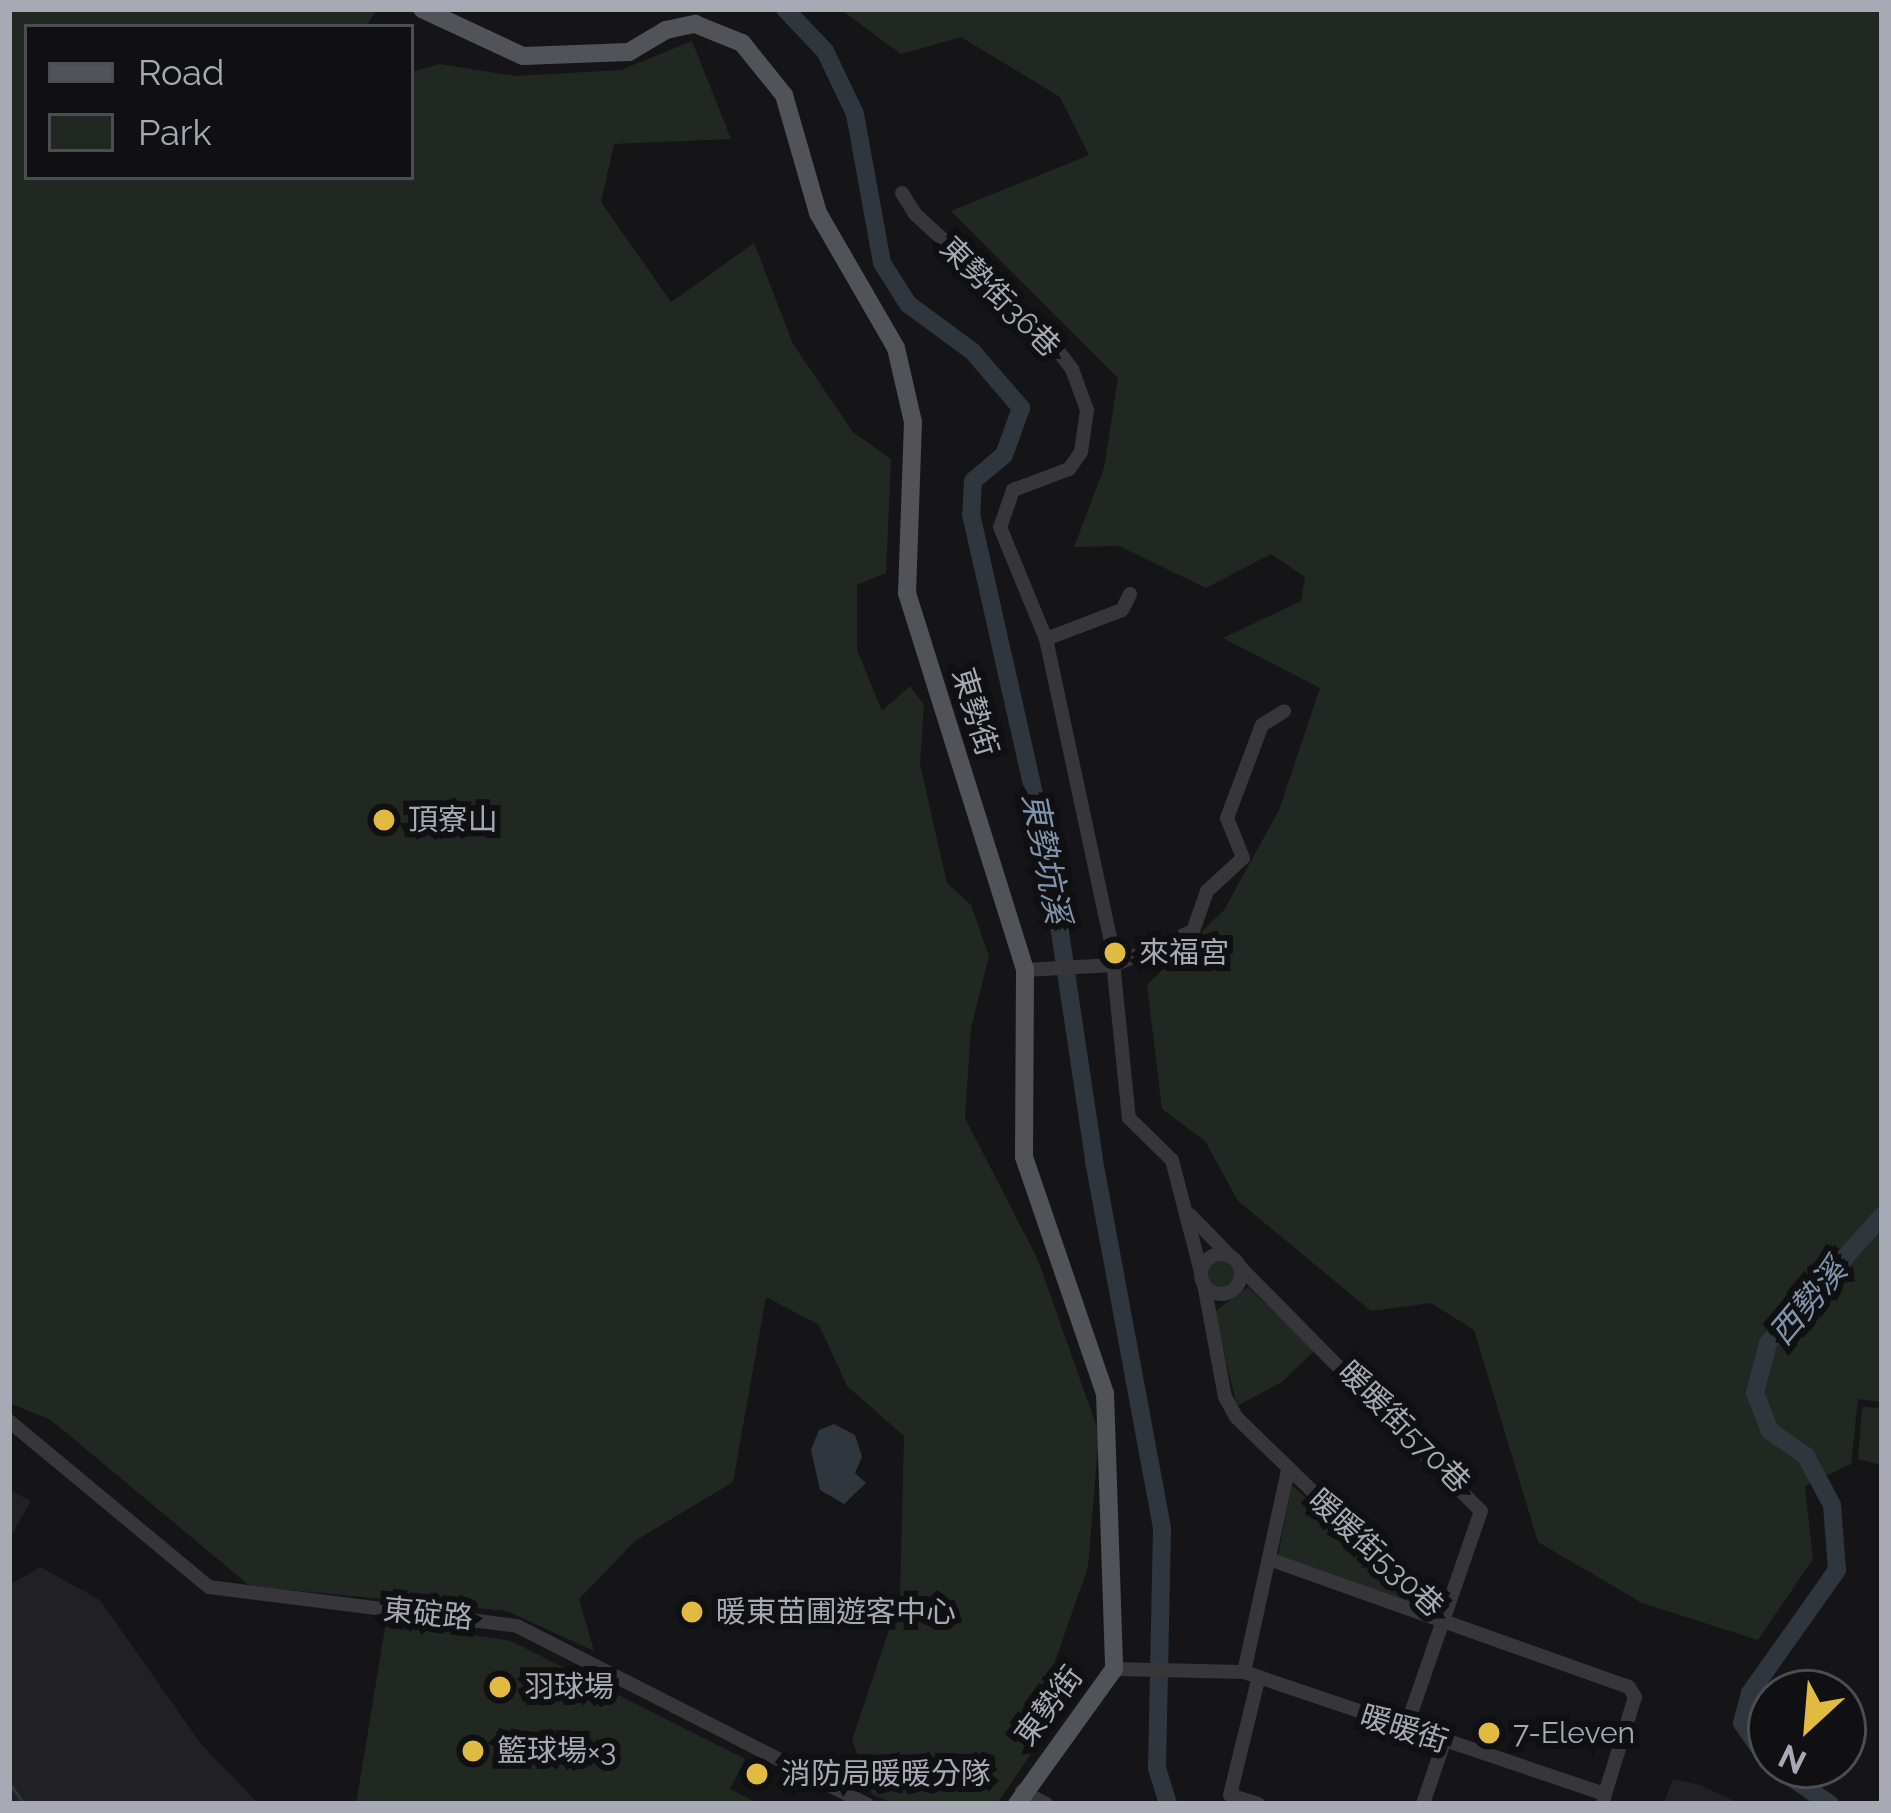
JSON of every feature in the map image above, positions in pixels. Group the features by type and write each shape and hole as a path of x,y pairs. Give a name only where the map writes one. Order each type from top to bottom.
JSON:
{"main road":[{"name":"東勢街","path":"422,9 523,56 629,52 666,30 709,26 742,43 784,95 818,213 896,348 913,422 908,593 1033,970 1024,1157 1105,1393 1121,1669 1019,1797"}],"street":[{"name":"東勢街36巷","path":"902,194 1044,332 1072,369 1087,410 1081,452 1069,469 1013,490 1000,510 1004,543 1046,639 1108,965"},
{"path":"1046,639 1122,610 1130,594"},
{"path":"1033,970 1108,965 1193,931 1208,891 1243,858 1227,818 1262,724 1284,711"},
{"path":"1108,965 1129,1118 1172,1160 1187,1211"},
{"name":"暖暖街570巷","path":"1187,1211 1475,1500 1481,1525 1405,1730"},
{"name":"暖暖街530巷","path":"1187,1211 1225,1397 1288,1471 1446,1620 1629,1687 1635,1697 1604,1799"},
{"path":"1211,1256 1235,1261 1233,1290 1220,1294 1202,1278 1211,1256"},
{"name":"東碇路","path":"9,1421 209,1587 518,1626 867,1804"},
{"path":"1258,1804 1230,1795 1288,1471"},
{"path":"1272,1560 1446,1620"},
{"name":"暖暖街","path":"1121,1669 1194,1669 1251,1676 1604,1799"},
{"path":"1424,1804 1444,1742"},
{"path":"1019,1797 1046,1804"}],"shaded area":[{"path":"834,1424 855,1435 862,1457 855,1473 866,1483 844,1504 820,1490 811,1450 819,1430"},
{"path":"9,1490 31,1501 9,1540"},
{"path":"40,1567 100,1600 201,1744 259,1804 9,1804 9,1585"},
{"path":"1673,1779 1700,1785 1741,1804 1663,1804"}],"green space":[{"path":"9,9 377,9 368,24 24,24 24,180 414,180 414,71 440,64 515,76 621,70 692,41 731,139 614,144 601,202 671,302 754,243 793,344 853,432 891,459 886,573 857,585 857,650 882,711 910,686 924,705 920,764 947,883 971,905 989,956 971,1028 965,1118 1038,1260 1099,1433 1088,1567 1054,1664 1082,1678 997,1804 894,1804 872,1794 852,1740 900,1597 904,1436 847,1386 819,1325 766,1297 733,1482 635,1541 579,1599 594,1651 507,1611 250,1586 51,1420 9,1403"},
{"path":"840,9 1882,9 1882,1402 1858,1399 1851,1464 1805,1486 1813,1559 1758,1640 1642,1603 1538,1542 1474,1330 1431,1303 1371,1311 1238,1201 1205,1141 1162,1109 1147,985 1224,910 1279,810 1320,688 1223,638 1301,601 1305,577 1271,554 1206,588 1119,546 1074,547 1104,468 1118,378 951,211 1089,155 1060,97 961,37 901,54"},
{"path":"1221,1260 1231,1264 1235,1274 1231,1284 1221,1288 1211,1284 1207,1274 1211,1264"},
{"path":"1248,1287 1315,1350 1282,1382 1237,1406 1214,1312"},
{"path":"1862,1407 1882,1408 1882,1465 1858,1459"},
{"path":"1292,1485 1426,1608 1278,1555"},
{"path":"386,1622 511,1641 745,1759 730,1789 759,1804 356,1804"}],"waterway":[{"name":"東勢坑溪","path":"785,9 825,51 855,114 882,263 908,304 973,352 1021,408 1004,455 973,481 971,514 1050,865 1094,1161 1162,1529 1157,1768 1168,1804"},
{"name":"西勢溪","path":"1767,1669 1837,1570 1832,1505 1806,1456 1770,1431 1755,1393 1768,1343 1882,1216"},
{"name":"西勢溪","path":"1747,1704 1742,1723 1747,1730"},
{"path":"9,1783 24,1804"},
{"name":"西勢溪","path":"1808,1789 1830,1804"}],"place":[{"name":"頂寮山","path":"384,820"},
{"name":"來福宮","path":"1115,953"},
{"name":"暖東苗圃遊客中心","path":"692,1612"},
{"name":"羽球場","path":"500,1687"},
{"name":"7-Eleven","path":"1489,1733"},
{"name":"籃球場×3","path":"473,1751"},
{"name":"消防局暖暖分隊","path":"757,1774"}]}
